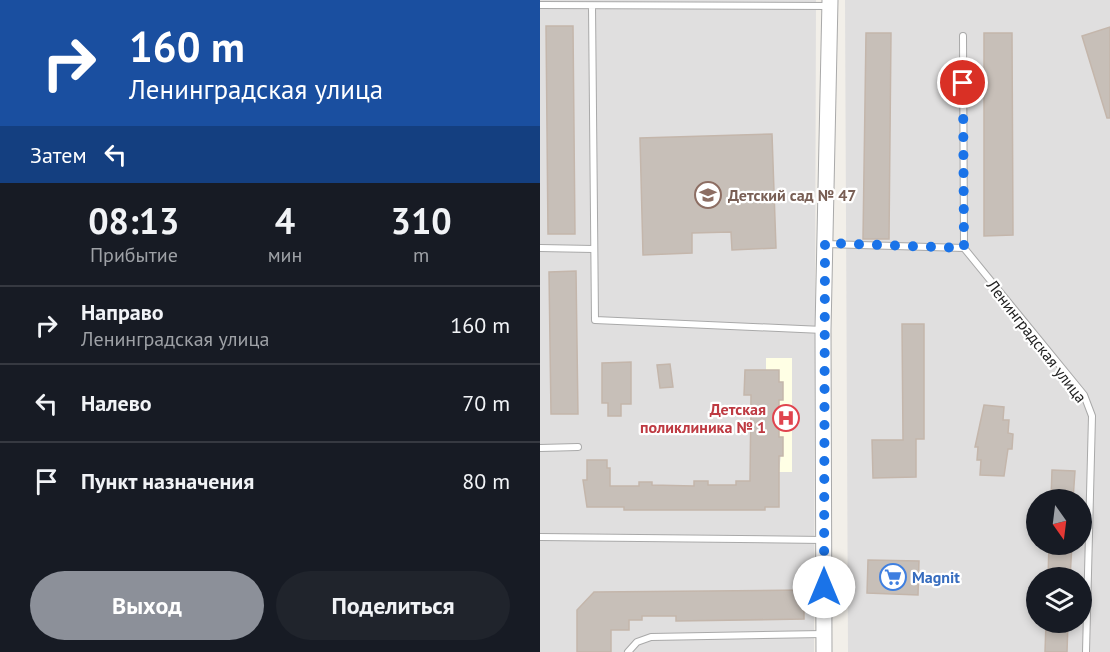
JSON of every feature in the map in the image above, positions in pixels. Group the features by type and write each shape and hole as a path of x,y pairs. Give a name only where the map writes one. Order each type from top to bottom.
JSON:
{"street":[{"path":"824,652 823,330 830,3"}],"lane":[{"path":"540,5 830,3"},
{"path":"592,6 595,320 823,330"},
{"path":"825,243 964,248 963,36"},
{"path":"540,248 593,249"},
{"name":"Ленинградская улица","path":"964,248 1084,395 1092,416 1086,652"},
{"path":"540,448 578,447"},
{"path":"540,537 824,540"},
{"path":"628,652 637,642 646,638 824,634"}],"shaded area":[{"path":"540,0 816,0 814,652 540,652"},
{"path":"845,0 1110,0 1110,652 848,652"},
{"name":"Детская поликлиника № 1","path":"766,358 792,358 792,472 779,472 783,437 779,437 779,400 783,400 783,382 779,382 779,370 766,370"}],"building":[{"path":"546,26 573,26 575,234 548,234"},
{"path":"1110,27 1110,118 1107,118 1082,36"},
{"path":"866,33 891,33 889,239 863,239"},
{"path":"984,33 1012,33 1013,235 984,236"},
{"name":"Детский сад № 47","path":"772,134 776,248 732,250 731,232 692,233 692,253 643,255 640,138"},
{"path":"576,271 578,414 551,414 549,272"},
{"path":"902,324 924,324 924,439 916,439 916,477 873,478 872,440 903,440"},
{"path":"631,362 631,404 621,404 621,416 608,416 608,403 602,403 602,363"},
{"path":"670,364 673,387 660,388 657,365"},
{"path":"745,370 779,370 779,382 783,382 783,400 779,400 779,437 783,437 783,456 779,456 779,507 765,507 765,510 624,510 624,507 587,507 583,480 587,480 587,460 607,460 607,468 610,468 610,486 639,486 639,482 652,482 652,485 694,486 694,481 708,481 708,485 736,485 736,481 750,481 751,395 744,395"},
{"path":"984,405 1004,407 1003,420 1009,420 1008,433 1013,434 1012,449 1008,449 1004,476 980,475 981,460 977,460 978,447 975,447"},
{"path":"1052,470 1075,471 1074,489 1051,489"},
{"path":"1049,555 1071,555 1071,567 1048,567"},
{"name":"Magnit","path":"868,560 919,561 918,595 867,593"},
{"path":"804,590 804,619 676,621 676,616 642,616 642,620 629,620 629,630 611,630 611,652 577,652 577,610 594,592"},
{"path":"1046,633 1068,633 1067,652 1045,652"}],"place":[{"name":"Детский сад № 47","path":"708,195"},
{"name":"Детская поликлиника № 1","path":"786,418"},
{"name":"Magnit","path":"893,577"}],"route":[{"path":"824,587 825,243 964,248 963,83"}]}
